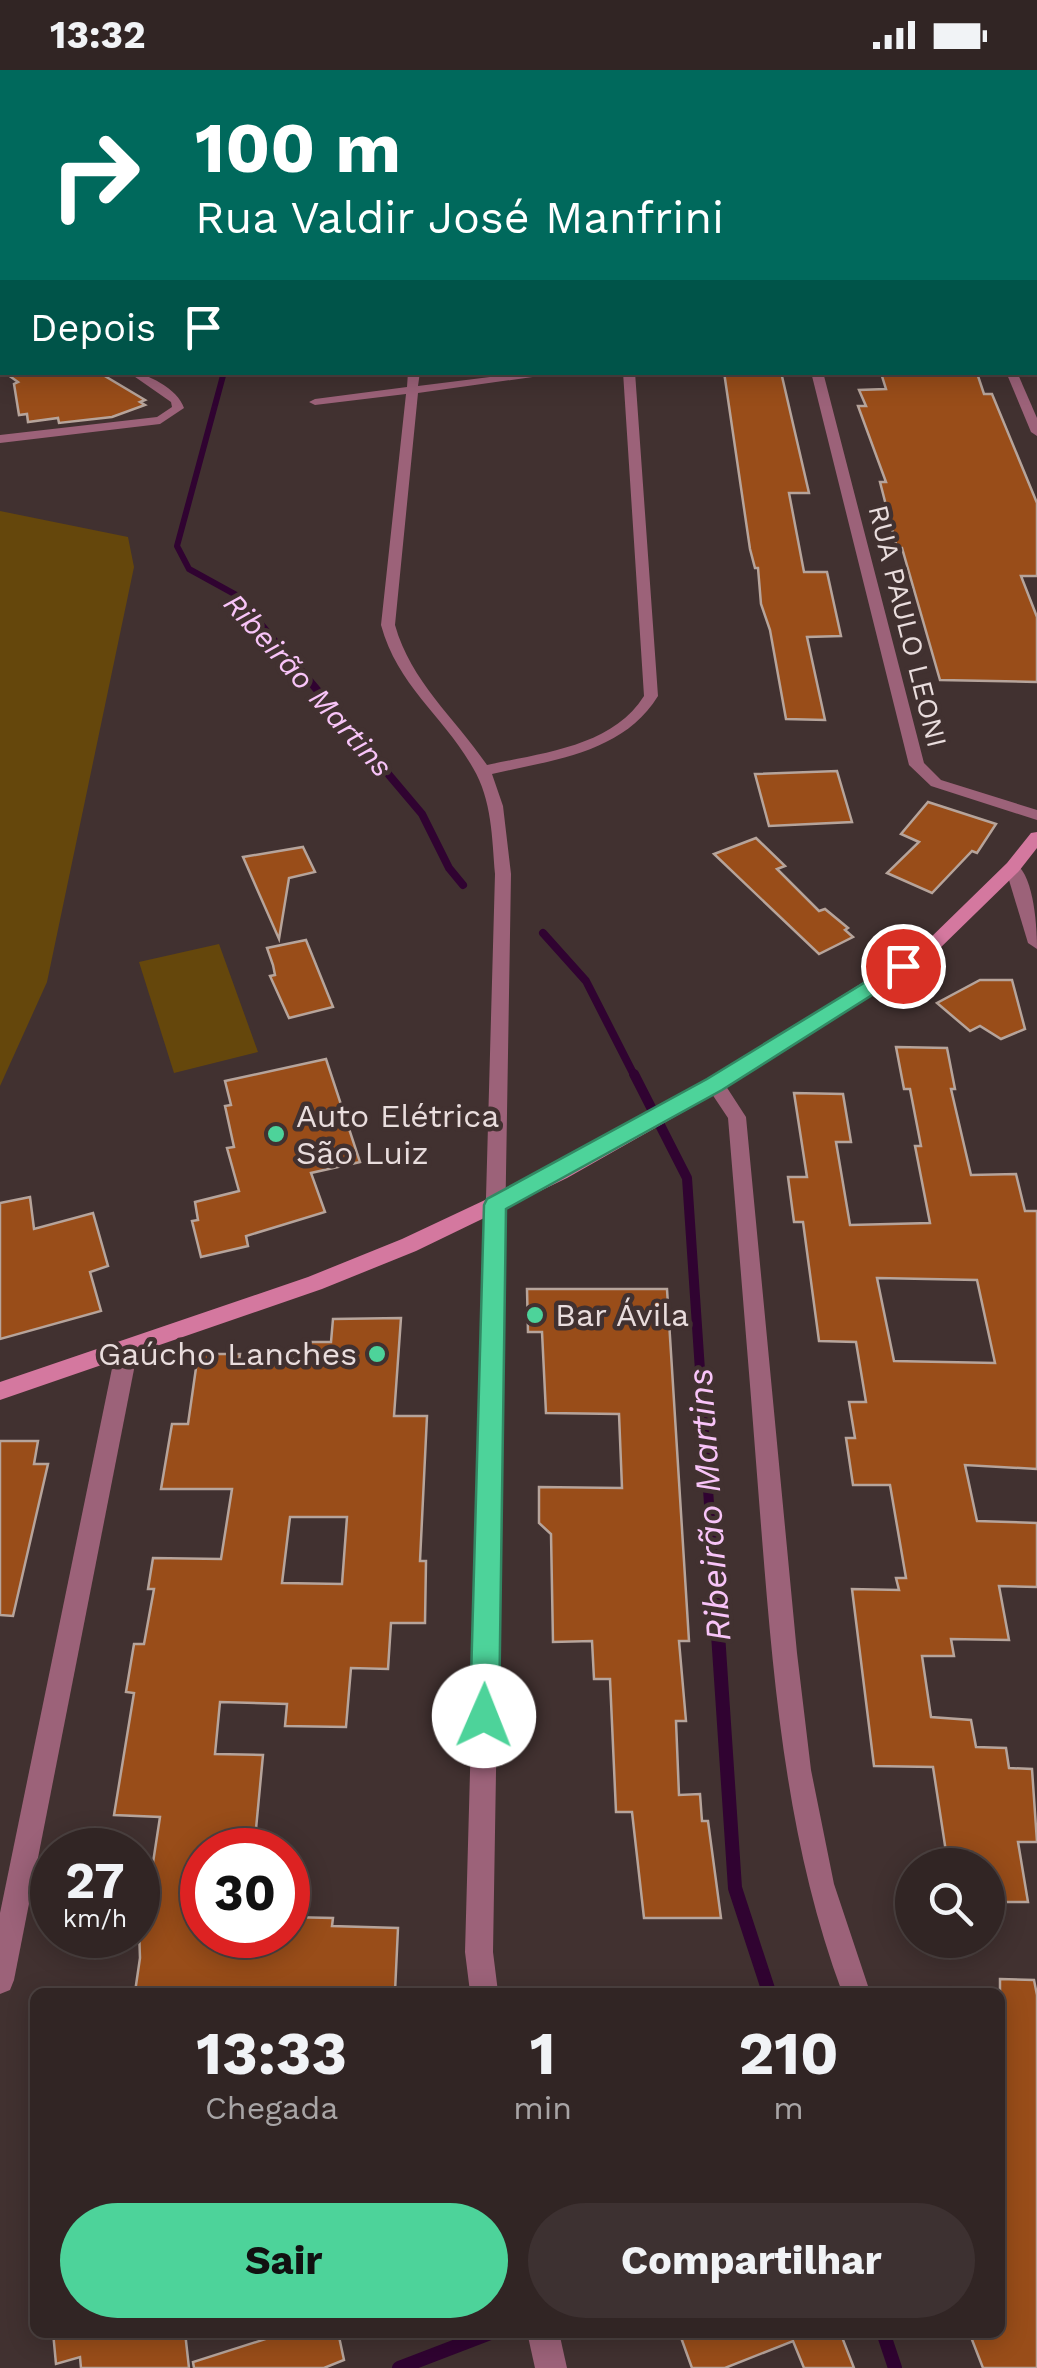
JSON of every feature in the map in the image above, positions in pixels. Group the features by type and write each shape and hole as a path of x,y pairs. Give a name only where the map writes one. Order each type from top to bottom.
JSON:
{"street":[{"path":"0,439 160,420 174,414 178,408 176,400 138,375"},
{"path":"414,375 388,625 398,660 410,681 483,771 495,801 503,874 480,1933 484,1988"},
{"path":"316,402 538,375"},
{"path":"483,771 597,741 627,727 646,708 652,680 630,375"},
{"name":"RUA PAULO LEONI","path":"818,375 917,765 936,783 1037,815"},
{"path":"1012,375 1037,432"},
{"path":"0,1391 315,1283 495,1205 714,1085 930,948 1013,867 1037,837"},
{"path":"1013,867 1037,943"},
{"path":"714,1085 737,1116 784,1649 806,1819 854,1988"},
{"path":"0,1980 126,1349"},
{"path":"544,2338 551,2366"}],"shaded area":[{"path":"0,511 128,537 134,567 47,982 0,1086"},
{"path":"219,944 258,1052 174,1073 139,962"}],"building":[{"path":"8,375 103,375 145,400 140,402 145,405 112,417 28,422 27,414 19,415 14,384 18,382"},
{"path":"724,375 782,375 809,493 789,493 804,572 827,572 841,636 807,637 825,720 786,719 770,630 761,604 758,568 750,549"},
{"path":"882,375 978,375 984,394 992,394 1037,503 1037,576 1021,576 1037,617 1037,682 940,680 902,548 897,548 880,482 886,482 858,406 866,406 859,390 886,389"},
{"path":"837,771 852,822 769,826 755,774"},
{"path":"928,802 996,824 977,853 972,851 932,893 887,873 919,842 901,834"},
{"path":"756,838 785,866 777,869 819,911 825,909 848,928 845,930 853,937 819,954 714,854"},
{"path":"303,847 315,872 289,878 279,939 243,857"},
{"path":"306,940 333,1007 289,1018 270,976 275,975 267,948"},
{"path":"980,980 1012,980 1025,1029 1001,1039 980,1026 970,1031 937,1003"},
{"path":"896,1047 947,1048 955,1089 951,1089 971,1175 1016,1174 1025,1211 1037,1211 1037,1469 965,1465 977,1521 1037,1523 1037,1587 999,1586 1009,1640 951,1639 954,1656 922,1656 931,1717 971,1720 976,1747 1006,1748 1009,1768 1032,1769 1037,1842 1018,1842 1028,1902 1005,1902 1005,1848 945,1848 933,1767 874,1766 852,1589 899,1590 896,1578 906,1578 890,1485 853,1485 846,1438 855,1438 849,1402 866,1402 856,1342 819,1341 803,1222 794,1222 788,1177 807,1177 794,1093 843,1094 851,1142 836,1142 850,1225 930,1223 915,1146 921,1146 910,1089 904,1089","holes":["877,1278 977,1280 995,1363 894,1361"]},
{"path":"326,1059 360,1162 311,1173 325,1212 246,1236 248,1246 201,1257 192,1221 198,1220 195,1202 239,1191 227,1148 234,1147 225,1106 231,1105 225,1081"},
{"path":"30,1197 34,1229 93,1213 108,1266 90,1272 101,1311 0,1339 0,1203"},
{"path":"527,1289 667,1289 689,1641 679,1641 686,1721 676,1721 679,1795 700,1794 702,1821 708,1821 721,1918 644,1918 632,1812 616,1812 610,1679 594,1679 592,1641 553,1642 551,1534 539,1523 539,1487 622,1488 619,1414 546,1413 542,1332 528,1332"},
{"path":"401,1318 394,1416 427,1416 420,1561 426,1561 425,1623 391,1623 388,1669 351,1668 346,1727 285,1726 287,1704 220,1702 215,1754 263,1755 256,1828 180,1828 180,1958 310,1958 310,1917 333,1918 332,1926 398,1928 395,1988 136,1988 140,1958 160,1958 160,1817 114,1815 134,1693 126,1692 134,1644 144,1644 154,1589 148,1589 153,1558 221,1559 232,1489 161,1489 172,1424 188,1424 198,1354 240,1354 239,1360 307,1359 309,1342 331,1342 333,1319","holes":["290,1517 347,1517 342,1584 282,1583"]},
{"path":"0,1441 38,1441 34,1464 48,1464 13,1616 0,1615"},
{"path":"1000,1979 1034,1980 1037,1995 1037,2368 983,2368 971,2338 1005,2338 1005,1988 1000,1988"},
{"path":"54,2338 186,2338 189,2368 81,2368 80,2357 56,2364"},
{"path":"269,2338 339,2338 344,2360 324,2368 194,2368 193,2362"},
{"path":"681,2338 842,2338 854,2368 804,2368 793,2341 725,2368 692,2368"}],"waterway":[{"name":"Ribeirão Martins","path":"223,375 177,546 189,569 238,596 282,649"},
{"name":"Ribeirão Martins","path":"280,646 422,814 449,868 463,885"},
{"name":"Ribeirão Martins","path":"543,933 586,981 635,1077"},
{"name":"Ribeirão Martins","path":"634,1074 687,1178 718,1637"},
{"name":"Ribeirão Martins","path":"718,1634 735,1888 768,1988"},
{"path":"399,2368 477,2338"},
{"name":"Ribeirão Martins","path":"885,2338 895,2368"}],"place":[{"name":"Auto Elétrica São Luiz","path":"276,1134"},
{"name":"Bar Ávila","path":"535,1315"},
{"name":"Gaúcho Lanches","path":"377,1354"}],"route":[{"path":"484,1716 495,1205 560,1173 714,1085 903,966"}]}
